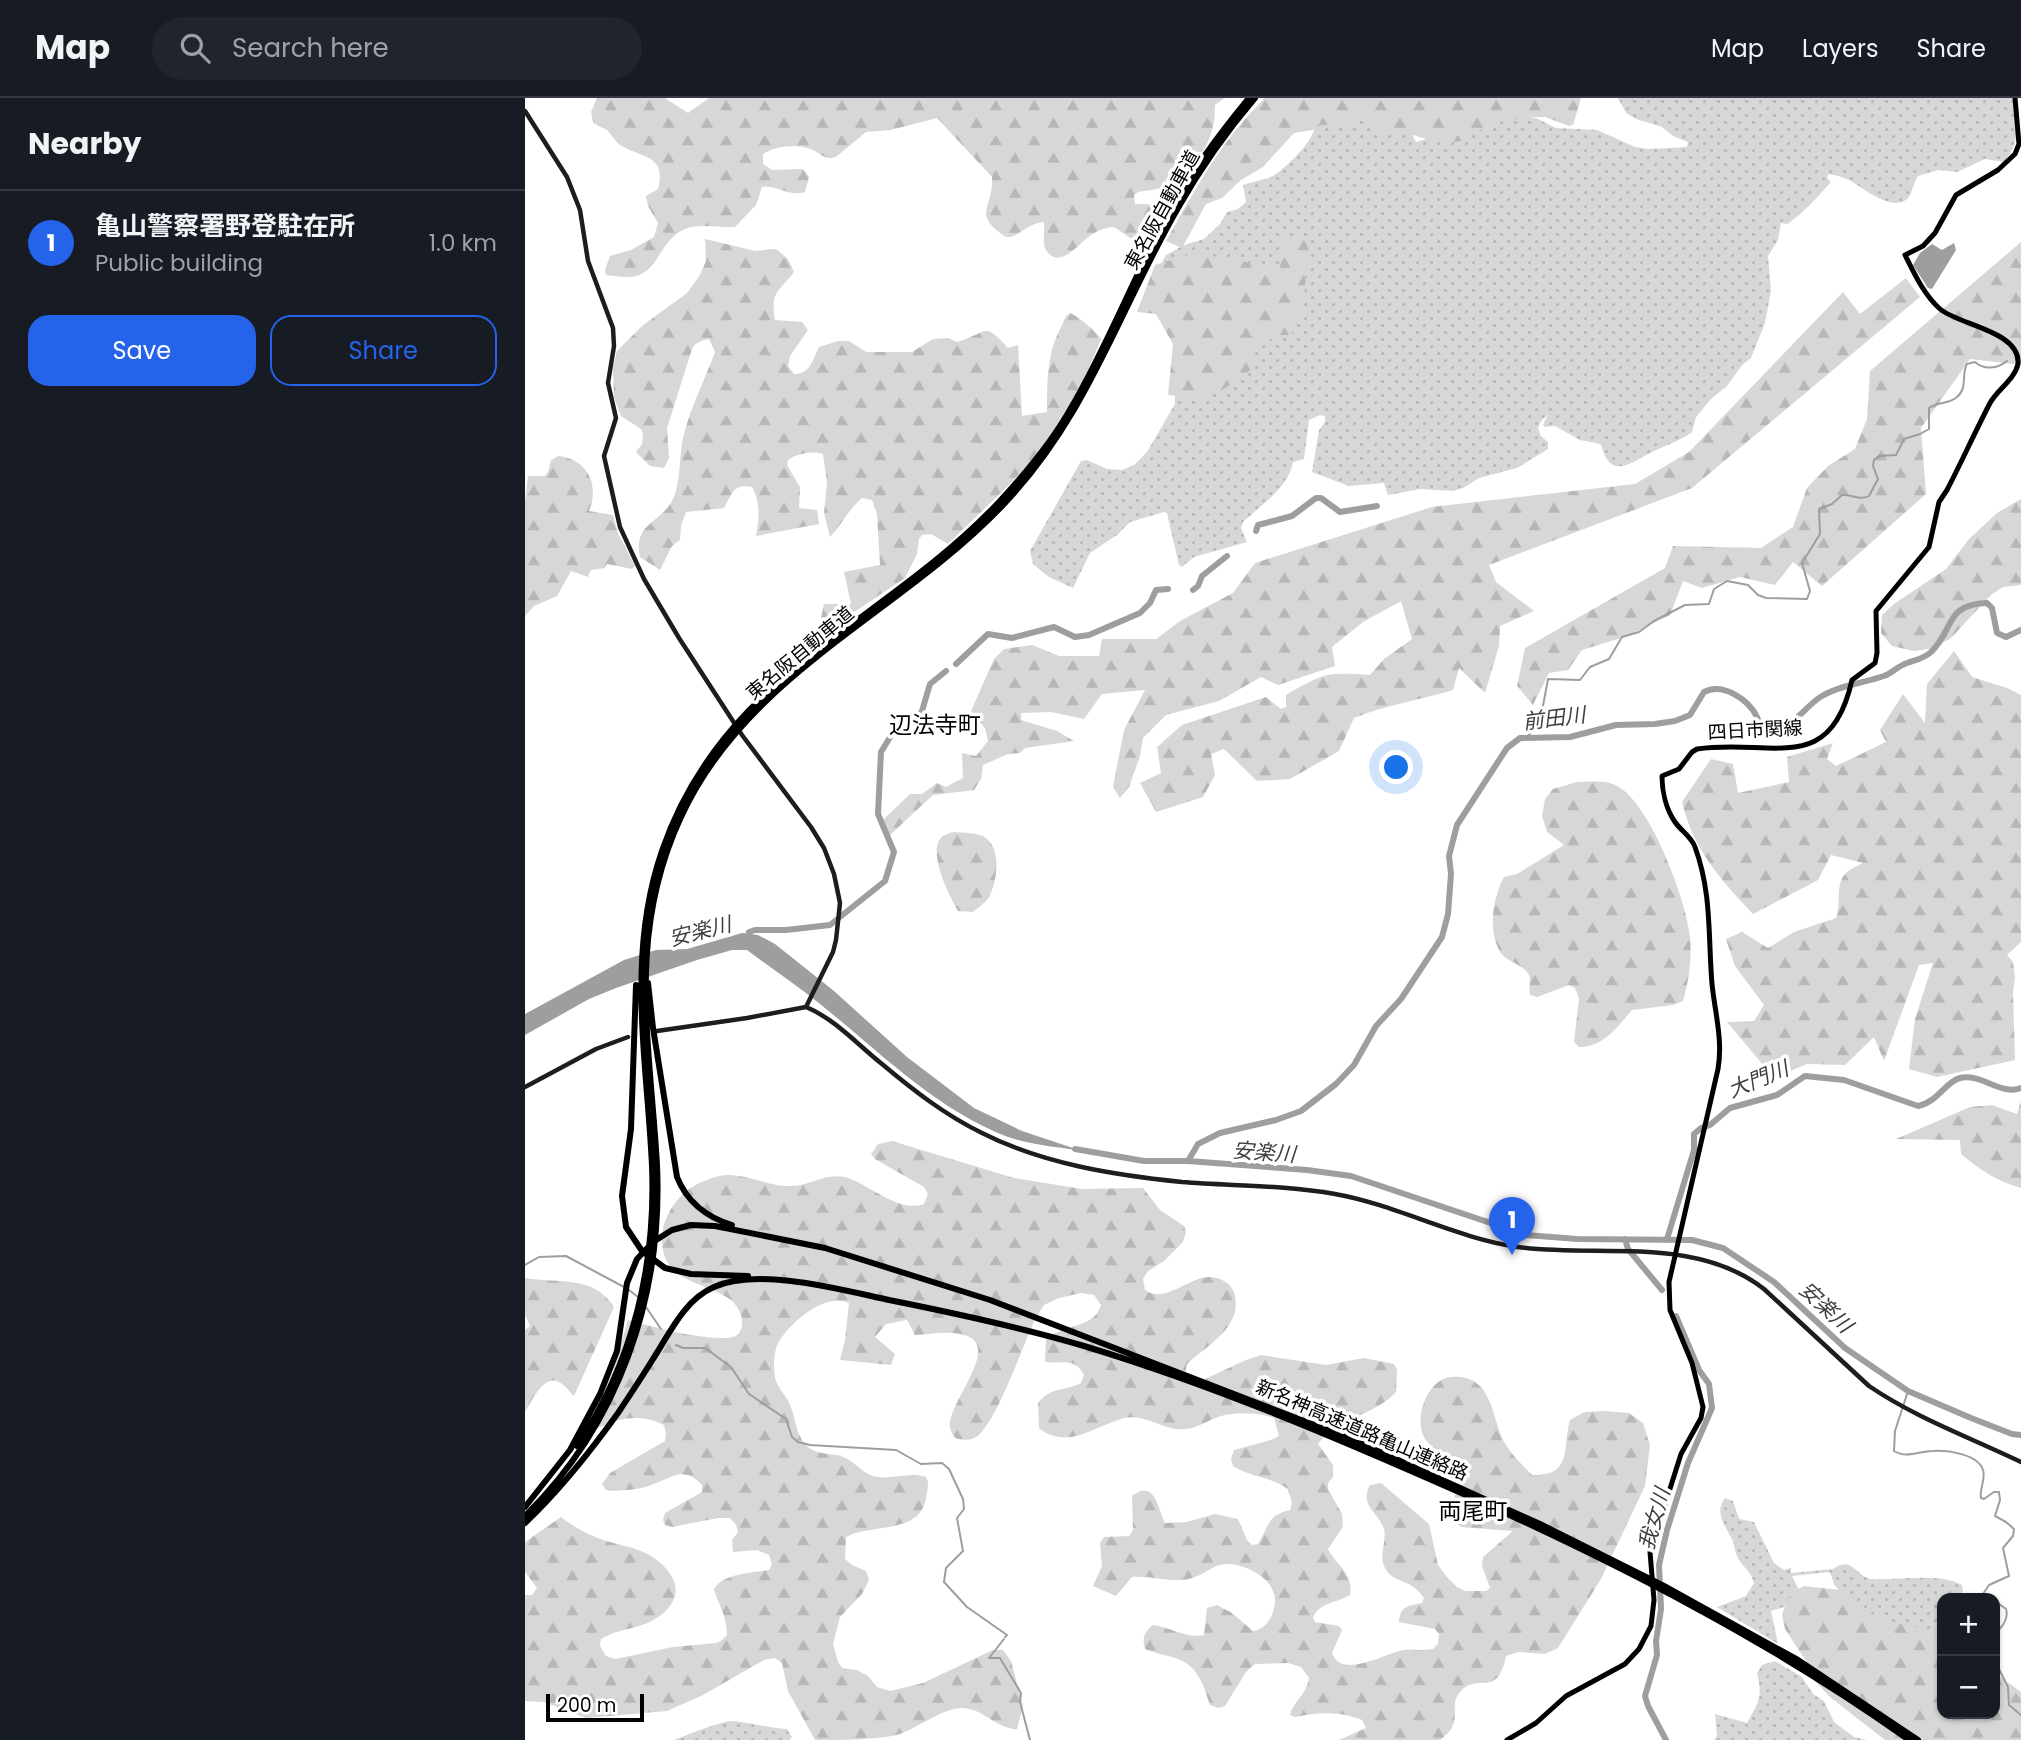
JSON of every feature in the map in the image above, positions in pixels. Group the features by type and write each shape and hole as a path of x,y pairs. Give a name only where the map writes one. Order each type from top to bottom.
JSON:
{"highway":[{"name":"東名阪自動車道","path":"525,1516 565,1471 595,1426 622,1374 641,1311 651,1237 652,1186 642,1002 643,939 656,868 676,815 702,769 732,728 763,695 797,664 970,530 1009,491 1048,443 1089,376 1173,206 1207,151 1249,98"},
{"name":"東名阪自動車道","path":"643,939 656,886 673,835 697,786 716,756 748,718 786,680 958,547 987,522 1026,478 1084,396 1158,244 1188,190 1222,139 1255,98"},
{"path":"642,1002 661,1077 677,1177 692,1202 711,1217 728,1224 798,1243"},
{"path":"642,1002 632,1078 632,1129 622,1196 626,1227 637,1247 658,1264 676,1272 814,1282 887,1300"},
{"path":"525,1508 560,1464 594,1408 614,1360 630,1274 641,1254 660,1236 684,1227 715,1226 798,1243"},
{"name":"新名神高速道路亀山連絡路","path":"798,1243 885,1265 990,1300 1355,1444 1474,1496 1590,1551 1739,1629 1918,1740"},
{"path":"525,1523 568,1479 591,1450 691,1303 705,1292 723,1284 744,1280 775,1280 887,1300"},
{"name":"新名神高速道路亀山連絡路","path":"887,1300 1091,1348 1219,1392 1355,1444"},
{"name":"東名阪自動車道","path":"525,1508 564,1465 592,1423 623,1360 641,1311"},
{"name":"新名神高速道路亀山連絡路","path":"1796,1662 1909,1740"}],"main road":[{"name":"四日市関線","path":"1507,1740 1536,1723 1566,1696 1625,1664 1639,1649 1651,1626 1654,1601 1650,1562 1652,1545 1681,1454 1701,1418 1703,1407 1692,1363 1670,1310 1669,1282 1721,1048 1712,982 1710,907 1695,845 1675,822 1667,806 1662,776 1681,768 1697,748 1796,747 1819,740 1833,726 1850,693 1851,682 1875,663 1877,611 1929,547 1940,499 1991,402 2017,366 2017,351 2006,339 1940,309 1924,289 1905,255 1923,246 1935,233 1956,195 1998,170 2015,154 2019,144 2015,98"},
{"path":"525,111 564,171 580,209 588,261 613,328 614,346 608,383 616,418 604,456 620,527 662,610 742,735 821,842 834,874 840,896 839,924 833,952 806,1007"},
{"path":"657,1031 806,1007 838,1028 915,1092 956,1119 1008,1145 1044,1158 1155,1178 1306,1189 1344,1195 1516,1247 1675,1254 1710,1260 1749,1278 1772,1296 1868,1386 1902,1407 2021,1462"},
{"path":"525,1087 596,1049 628,1037"}],"green space":[{"path":"597,98 665,98 688,113 709,98 1225,98 1215,105 1212,130 1204,149 1176,186 1134,195 1135,204 1162,207 1142,246 1111,227 1088,237 1058,258 1046,250 1044,222 1006,237 995,229 986,216 992,177 937,118 891,130 866,132 832,158 809,148 796,146 782,147 763,154 763,164 772,170 803,169 809,177 805,192 794,193 762,187 756,205 735,227 703,226 685,229 671,239 646,271 627,277 606,275 605,270 610,256 631,250 654,237 658,223 648,206 646,196 658,189 659,170 652,160 620,145 607,130 593,122 591,112"},
{"path":"1265,98 1581,98 1573,125 1545,117 1525,117 1491,124 1460,141 1444,144 1400,131 1380,131 1365,116 1346,125 1321,125 1313,130 1294,133 1263,167 1241,180 1222,198 1206,204 1182,248 1166,241 1222,149"},
{"path":"1618,98 2014,98 2017,132 2013,147 2004,162 1985,159 1957,172 1938,170 1918,176 1909,197 1903,202 1895,203 1878,198 1849,180 1828,174 1827,178 1831,182 1810,204 1787,224 1781,223 1778,240 1768,256 1771,291 1765,323 1751,358 1696,417 1692,432 1629,464 1616,466 1605,456 1601,444 1580,440 1555,426 1545,427 1543,425 1548,414 1538,428 1541,436 1548,442 1548,449 1517,468 1479,478 1453,491 1421,489 1388,495 1384,483 1349,486 1312,472 1319,430 1325,422 1325,416 1320,415 1309,420 1304,459 1293,462 1280,488 1243,522 1241,528 1247,542 1194,557 1182,567 1179,565 1167,513 1164,512 1130,522 1117,535 1090,553 1073,588 1049,577 1033,564 1030,551 1081,461 1087,460 1107,469 1122,470 1134,465 1147,452 1175,404 1175,347 1150,284 1166,255 1184,245 1204,239 1220,224 1227,212 1238,209 1246,202 1243,185 1277,174 1308,143 1315,123 1364,113 1412,134 1416,142 1510,114 1536,118 1556,128 1597,130 1635,147 1687,147 1688,142 1673,136 1662,127 1626,113"},
{"path":"1310,237 1303,305 1291,335 1275,335 1254,354 1257,365 1232,384 1205,399 1168,395 1173,344 1156,314 1137,312 1155,265 1194,253 1280,268 1283,239"},
{"path":"705,239 755,251 776,249 788,259 794,272 777,293 774,310 775,320 802,322 808,330 790,356 788,366 794,374 807,369 819,347 838,341 849,341 866,352 912,352 933,339 948,338 957,342 989,331 1008,348 1018,345 1022,416 1047,412 1051,354 1066,316 1070,313 1078,317 1101,339 1063,418 1043,447 1012,482 948,544 931,534 922,535 917,554 905,578 817,637 824,604 851,604 844,572 880,565 877,514 872,500 862,498 830,537 824,513 827,482 823,454 800,454 788,460 787,465 800,487 799,508 817,510 819,524 756,536 757,499 752,487 746,486 734,491 724,508 686,512 680,540 672,546 660,570 640,557 639,545 644,530 668,507 676,493 684,434 715,352 709,339 699,342 692,349 667,428 669,458 664,468 650,466 636,452 642,444 643,434 641,429 621,416 614,397 613,368 617,351 642,326 687,293 700,275 706,261"},
{"path":"2021,242 2021,365 1970,359 1921,428 1926,494 1822,586 1793,562 1775,585 1740,577 1702,588 1683,581 1670,615 1627,636 1582,650 1568,670 1549,673 1533,705 1517,686 1525,648 1665,568 1673,546 1761,548 1793,527 1807,488 1828,466 1855,449 1867,419 1870,371"},
{"path":"1906,278 1920,297 1692,488 1489,565 1496,582 1534,611 1500,626 1499,646 1485,693 1459,668 1453,690 1354,718 1339,751 1290,779 1257,781 1224,749 1211,754 1215,775 1203,797 1156,812 1140,783 1161,773 1157,747 1182,725 1266,697 1281,709 1286,707 1286,695 1326,676 1370,675 1384,659 1412,639 1401,601 1363,622 1332,647 1335,666 1278,685 1261,677 1219,701 1166,715 1143,738 1129,787 1120,798 1113,787 1124,730 1145,690 1102,694 1084,719 1051,712 1021,713 1021,720 1057,731 1074,741 1025,748 1020,753 1008,754 983,765 981,779 974,790 933,795 889,836 884,819 910,794 922,794 937,783 946,787 963,778 962,753 976,756 988,741 985,728 971,711 994,659 1004,649 1032,645 1059,656 1099,656 1102,639 1156,639 1180,621 1233,593 1255,563 1432,507 1635,484 1689,452 1843,292 1860,314"},
{"path":"558,456 577,462 589,475 593,491 589,511 613,515 618,533 635,566 632,569 607,564 605,568 591,570 588,577 571,571 557,596 534,606 525,616 525,502 528,476 545,476 551,460"},
{"path":"2021,499 2021,585 2003,587 1992,594 1950,639 1929,649 1914,651 1892,646 1881,633 1882,615 1946,569 1969,539 1997,513"},
{"path":"1954,651 1972,677 2021,695 2021,942 2007,955 2013,962 2015,978 2015,1060 1937,1077 1909,1069 1915,1019 1933,963 1919,965 1884,1061 1874,1037 1845,1065 1807,1064 1774,1078 1727,1022 1754,1021 1764,1005 1735,966 1726,939 1742,932 1768,948 1794,932 1836,918 1839,887 1843,877 1863,863 1831,855 1818,880 1753,914 1709,862 1693,834 1682,802 1711,759 1733,764 1738,793 1789,782 1787,757 1833,743 1827,759 1836,766 1886,742 1880,730 1903,694 1925,723 1927,684"},
{"path":"1577,782 1611,783 1628,794 1641,810 1674,877 1687,921 1691,953 1683,1001 1673,1005 1632,1010 1603,1040 1579,1047 1574,1042 1579,999 1575,988 1569,985 1537,997 1530,995 1528,974 1501,953 1493,925 1497,894 1504,877 1517,874 1564,845 1547,832 1542,816 1545,799 1553,789"},
{"path":"954,832 983,836 991,844 996,858 996,875 992,890 986,901 973,912 958,911 945,885 938,862 938,842"},
{"path":"2021,1101 2021,1188 1996,1178 1968,1160 1961,1154 1960,1140 1896,1139 1970,1107 1992,1105 2017,1114"},
{"path":"892,1141 1014,1178 1082,1189 1143,1188 1160,1210 1184,1226 1186,1232 1183,1242 1164,1261 1148,1271 1143,1279 1145,1290 1163,1294 1192,1281 1212,1277 1227,1283 1235,1296 1236,1307 1228,1327 1187,1364 1185,1375 1203,1380 1261,1355 1326,1365 1364,1358 1394,1364 1397,1370 1396,1392 1377,1406 1336,1428 1318,1444 1333,1465 1333,1477 1328,1483 1328,1489 1342,1514 1343,1527 1328,1549 1347,1575 1351,1588 1350,1595 1319,1609 1313,1618 1315,1622 1339,1626 1342,1630 1332,1653 1337,1661 1344,1664 1364,1663 1404,1650 1433,1649 1438,1644 1439,1634 1435,1629 1399,1622 1403,1610 1422,1603 1424,1598 1414,1587 1393,1577 1385,1568 1382,1559 1384,1529 1368,1504 1367,1492 1370,1485 1381,1483 1429,1524 1438,1565 1457,1587 1465,1591 1486,1591 1490,1588 1482,1566 1483,1557 1513,1531 1461,1527 1455,1522 1452,1510 1458,1485 1456,1471 1430,1445 1422,1432 1423,1406 1436,1384 1451,1377 1465,1378 1483,1389 1504,1442 1532,1475 1545,1474 1560,1466 1570,1420 1584,1412 1629,1413 1643,1423 1650,1445 1645,1486 1601,1579 1558,1648 1545,1654 1518,1652 1506,1656 1498,1677 1487,1683 1467,1686 1456,1697 1452,1727 1440,1740 1339,1740 1366,1728 1362,1720 1337,1714 1321,1713 1295,1717 1290,1715 1309,1678 1301,1667 1288,1663 1255,1664 1246,1672 1225,1706 1218,1708 1210,1705 1196,1672 1178,1659 1145,1649 1146,1633 1153,1625 1185,1634 1204,1635 1207,1608 1217,1605 1232,1613 1253,1631 1258,1630 1268,1621 1274,1609 1275,1600 1269,1584 1247,1568 1223,1564 1185,1580 1132,1577 1116,1596 1093,1586 1102,1566 1100,1543 1104,1537 1129,1536 1133,1530 1132,1496 1146,1491 1155,1498 1165,1523 1187,1522 1215,1514 1238,1519 1247,1540 1252,1545 1258,1544 1272,1518 1290,1510 1292,1503 1288,1489 1274,1481 1239,1470 1233,1466 1231,1459 1234,1450 1279,1436 1274,1418 1234,1414 1217,1417 1191,1428 1178,1429 1132,1417 1071,1437 1050,1435 1039,1428 1038,1403 1048,1394 1081,1383 1084,1375 1077,1366 1067,1362 1045,1362 1046,1340 1085,1322 1097,1313 1101,1305 1094,1295 1081,1293 1044,1305 1035,1319 1001,1400 984,1429 971,1439 955,1438 950,1428 951,1417 977,1361 978,1349 973,1339 955,1333 915,1335 907,1320 886,1324 875,1337 895,1354 891,1365 840,1360 849,1303 840,1301 821,1305 803,1316 788,1330 776,1347 776,1381 790,1404 799,1434 809,1448 846,1458 869,1475 919,1475 926,1477 928,1485 922,1510 914,1518 905,1523 846,1537 845,1559 866,1571 869,1580 862,1594 840,1617 833,1644 838,1662 842,1668 857,1670 868,1676 877,1687 890,1691 923,1683 993,1650 1003,1650 1011,1661 1023,1706 1017,1729 1003,1726 977,1711 962,1708 946,1711 897,1735 867,1739 815,1740 788,1691 782,1663 775,1658 764,1660 703,1695 667,1711 586,1718 544,1702 525,1701 525,1595 532,1595 537,1588 525,1572 525,1542 561,1517 593,1536 648,1554 662,1564 673,1578 673,1600 661,1615 601,1639 600,1646 606,1656 615,1659 673,1647 721,1641 727,1635 727,1628 714,1589 724,1580 769,1570 772,1564 769,1555 757,1550 733,1552 732,1540 738,1532 730,1518 672,1527 665,1525 665,1513 702,1492 702,1485 689,1476 677,1475 637,1489 606,1490 602,1484 610,1473 665,1441 664,1425 648,1419 631,1418 595,1428 580,1427 605,1380 613,1372 628,1320 710,1337 733,1337 741,1330 741,1316 733,1302 681,1276 665,1257 662,1233 671,1209 693,1186 722,1175 789,1186 835,1176 843,1177 896,1202 915,1206 924,1204 928,1194 924,1187 875,1159 871,1154 878,1144"},
{"path":"525,1278 585,1285 596,1289 614,1307 574,1396 562,1384 550,1381 535,1395 525,1412 525,1330 530,1326 525,1315"},
{"path":"1725,1498 1733,1501 1739,1519 1754,1522 1774,1563 1784,1570 1791,1568 1791,1573 1833,1569 1845,1564 1870,1579 1930,1578 1962,1585 1961,1593 1937,1593 1937,1707 1843,1596 1834,1584 1830,1572 1792,1576 1800,1592 1799,1598 1771,1611 1778,1644 1717,1607 1746,1596 1754,1583 1738,1558 1722,1519 1722,1503"},
{"path":"1804,1586 1841,1590 1874,1616 1937,1634 1937,1719 2000,1719 2000,1677 2021,1692 2021,1740 1885,1740 1830,1697 1812,1678 1806,1661 1785,1629 1782,1615 1788,1598"},
{"path":"1775,1661 1802,1677 1813,1694 1824,1701 1834,1722 1854,1737 1867,1740 1714,1740 1717,1736 1715,1714 1747,1723 1759,1699 1757,1673 1762,1665"},
{"path":"730,1721 787,1729 792,1737 789,1740 674,1740"}],"shaded area":[{"path":"1954,243 1956,250 1932,289 1928,288 1913,265 1920,253 1932,244 1942,250"},
{"path":"742,933 758,935 775,944 834,991 907,1057 974,1108 1022,1131 1082,1151 1008,1137 956,1111 909,1078 820,1004 747,950 732,950 697,960 616,988 589,999 525,1035 525,1014 624,960 656,950 687,949"}],"waterway":[{"path":"1527,737 1540,722 1548,679 1580,680 1590,667 1609,659 1622,637 1639,632 1685,605 1709,604 1714,589 1727,581 1748,585 1758,595 1766,598 1807,599 1810,591 1802,563 1820,534 1819,509 1832,504 1842,495 1862,498 1869,496 1878,479 1873,466 1874,460 1879,456 1896,455 1904,439 1929,429 1929,408 1957,397 1963,385 1967,364 1975,362 1991,368 2007,361"},
{"path":"1256,531 1258,525 1292,516 1316,498 1321,498 1340,512 1377,506"},
{"path":"1193,590 1202,576 1227,556"},
{"path":"956,664 988,634 1012,638 1054,627 1075,637 1089,635 1140,613 1150,603 1156,590 1168,589"},
{"name":"前田川","path":"1188,1161 1198,1144 1220,1133 1276,1120 1301,1111 1336,1084 1354,1065 1376,1026 1401,999 1442,937 1448,914 1451,874 1449,856 1457,825 1507,748 1520,738 1570,737 1616,725 1675,721 1690,715 1704,692 1719,689 1742,699 1753,711 1765,733 1774,732 1789,725 1829,692 1884,676 1925,656 1938,644 1957,613 1973,604 1987,603 1992,608 1997,633 2006,637 2021,630"},
{"path":"748,937 749,932 755,930 830,925 885,881 894,852 878,814 881,752 892,734 915,721 922,711 930,684 946,671"},
{"name":"大門川","path":"1667,1239 1694,1150 1694,1134 1730,1108 1777,1095 1805,1076 1844,1080 1918,1106 1925,1104 1960,1078 1968,1077 2006,1089 2021,1088"},
{"name":"安楽川","path":"1075,1149 1144,1161 1188,1161 1351,1176 1526,1235 1577,1239 1692,1240 1723,1248 1774,1282 1845,1348 1908,1391 2012,1434 2021,1435"},
{"name":"我女川","path":"1625,1239 1628,1249 1662,1290"},
{"path":"525,1265 539,1257 566,1256 624,1287"},
{"path":"629,1290 638,1297"},
{"path":"646,1307 661,1329"},
{"name":"我女川","path":"1666,1740 1645,1696 1657,1655 1656,1641 1661,1609 1659,1565 1688,1463 1712,1408 1709,1384 1699,1370 1676,1316"},
{"path":"676,1345 683,1348 705,1348 731,1367 749,1394 786,1419 792,1437 798,1442 896,1450 921,1464 942,1463 949,1469 963,1499 964,1509 957,1518 963,1551 946,1568 944,1582 967,1607 1007,1635 1005,1637"},
{"path":"1908,1391 1895,1431 1894,1451 1908,1455 1946,1451 1975,1460 1984,1474 1981,1498 1999,1492 2000,1500 1995,1516 2014,1529 2013,1536 2003,1548 2009,1576 1989,1585 1984,1593"},
{"path":"2000,1605 2007,1613 2000,1628"},
{"path":"1004,1639 989,1658 1000,1658 1021,1693 1020,1702 1030,1740"},
{"path":"2000,1671 2008,1687 2009,1705 2021,1715"}],"place":[{"name":"亀山警察署野登駐在所","path":"1512,1255"}],"district":[{"name":"辺法寺町","path":"935,725"},
{"name":"両尾町","path":"1473,1511"}]}
